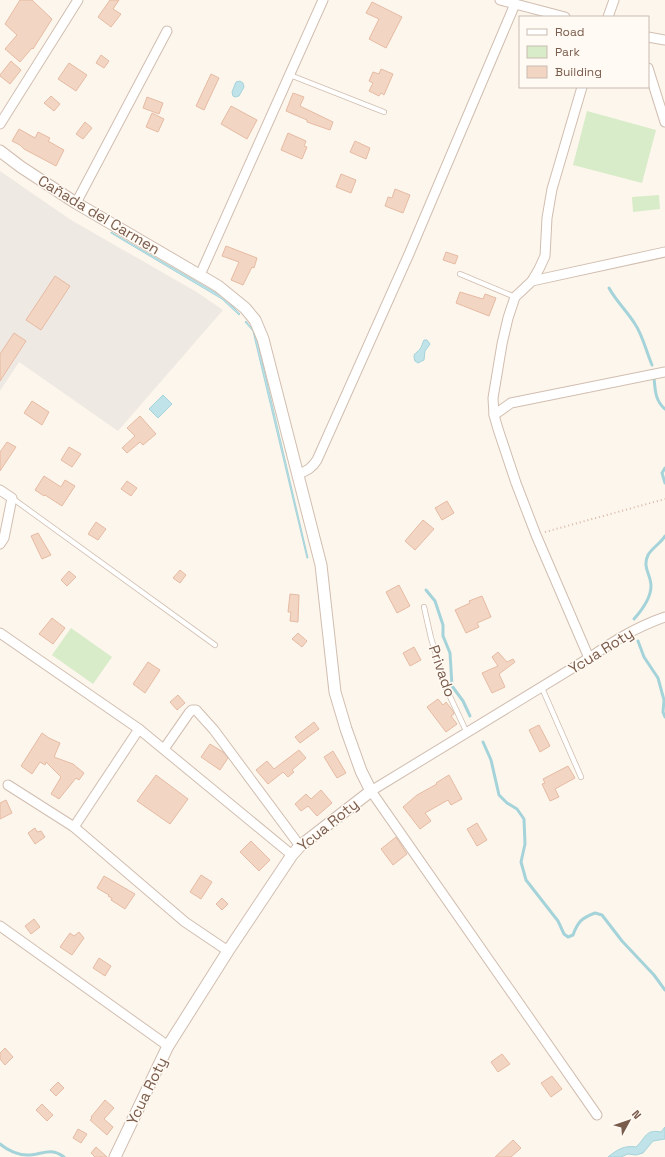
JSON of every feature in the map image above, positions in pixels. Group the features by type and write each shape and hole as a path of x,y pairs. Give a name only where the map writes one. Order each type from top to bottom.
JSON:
{"street":[{"path":"0,124 78,0"},
{"path":"200,275 323,0"},
{"path":"500,0 561,16"},
{"path":"608,16 614,0"},
{"path":"298,474 307,471 317,460 409,254 515,4"},
{"path":"76,203 166,31"},
{"path":"649,37 665,40"},
{"path":"649,71 665,122"},
{"path":"582,88 552,189 547,218 545,256 532,281 515,297 502,344 493,398 494,415 500,436 536,535 589,658"},
{"name":"Cañada del Carmen","path":"0,151 21,167 76,203 218,286 245,308 255,320 260,330 321,565 335,692 350,741 361,771 371,791"},
{"path":"532,281 665,252"},
{"path":"494,415 511,403 665,372"},
{"path":"0,490 12,498 4,538 0,544"},
{"name":"Ycua Roty","path":"115,1157 168,1046 228,951 292,855 300,846 371,791 542,688 617,639 642,625 665,617"},
{"path":"0,633 139,729 292,855"},
{"path":"164,749 189,713 192,710 196,710 214,730 300,846"},
{"path":"74,827 139,729"},
{"path":"8,785 74,827 185,922 228,951"},
{"path":"371,791 597,1115"},
{"path":"0,927 168,1046"}],"lane":[{"path":"290,75 384,112"},
{"path":"460,274 515,297"},
{"path":"12,498 215,645"},
{"name":"Privado","path":"424,607 431,638 446,688 468,733"},
{"path":"542,688 580,776"}],"path":[{"path":"536,535 665,499"}],"shaded area":[{"path":"0,171 71,220 195,291 223,310 118,431 19,362 0,391"}],"green space":[{"path":"587,111 656,130 642,183 573,165"},
{"path":"659,195 660,209 633,212 632,197"},
{"path":"71,628 112,657 93,684 52,655"}],"water":[{"path":"240,81 243,83 244,87 239,96 235,97 233,96 232,92 236,82"},
{"path":"111,232 223,297 240,314 239,315 222,299"},
{"path":"246,321 254,331 258,344 308,558 253,331 245,322"},
{"path":"424,340 427,340 430,344 425,351 424,360 418,363 415,361 414,355 421,348"},
{"path":"163,395 172,404 158,418 149,409"},
{"path":"665,1127 665,1139 653,1141 643,1153 636,1155 628,1154 621,1157 608,1157 621,1149 636,1147 646,1135 656,1131 661,1132"}],"building":[{"path":"20,0 32,0 52,19 33,49 32,48 20,62 5,49 17,35 5,24"},
{"path":"110,0 119,0 113,9 121,14 111,27 98,17"},
{"path":"372,2 402,17 386,48 369,39 379,19 366,13"},
{"path":"101,55 109,61 104,68 96,63"},
{"path":"11,61 21,70 10,84 0,75"},
{"path":"69,63 87,75 76,91 58,79"},
{"path":"381,69 393,74 384,95 381,93 379,96 369,91 373,83 369,81 373,72 379,74"},
{"path":"211,74 219,78 204,110 196,106"},
{"path":"293,93 304,97 300,106 333,122 330,130 307,122 307,120 286,111"},
{"path":"51,96 60,104 54,111 44,103"},
{"path":"147,97 163,103 159,114 143,108"},
{"path":"231,106 257,120 247,139 221,124"},
{"path":"152,113 164,119 158,132 146,127"},
{"path":"85,122 92,128 83,139 76,134"},
{"path":"19,129 35,138 38,132 50,138 48,141 64,150 56,166 12,141"},
{"path":"288,133 306,141 304,146 307,147 302,159 281,150"},
{"path":"355,141 370,148 366,159 350,152"},
{"path":"341,174 356,180 351,193 336,187"},
{"path":"395,189 410,195 403,213 385,206 388,197 392,198"},
{"path":"226,246 257,258 254,268 252,267 243,285 231,280 239,262 222,256"},
{"path":"446,252 458,256 455,264 443,260"},
{"path":"55,276 70,286 41,330 26,320"},
{"path":"460,292 483,299 485,294 496,298 489,316 456,303"},
{"path":"14,333 26,341 0,381 0,354"},
{"path":"32,401 49,412 42,425 24,413"},
{"path":"140,416 156,434 143,445 140,442 127,453 122,448 135,436 127,428"},
{"path":"7,442 16,447 0,471 0,452"},
{"path":"69,447 81,454 72,467 61,460"},
{"path":"44,476 61,487 65,480 75,486 62,506 35,490"},
{"path":"127,481 137,488 131,496 121,489"},
{"path":"447,501 454,513 442,520 435,508"},
{"path":"423,520 434,529 415,550 405,541"},
{"path":"96,522 106,529 98,540 88,534"},
{"path":"38,533 51,555 42,559 31,536"},
{"path":"180,570 186,575 180,583 173,578"},
{"path":"69,571 76,577 67,586 61,580"},
{"path":"399,585 410,606 397,613 386,592"},
{"path":"290,594 299,595 298,622 290,621 291,612 288,612"},
{"path":"482,596 491,617 477,623 479,627 466,633 455,610 470,603 469,601"},
{"path":"52,618 65,628 53,644 39,634"},
{"path":"298,633 307,641 302,647 292,639"},
{"path":"414,647 421,660 410,666 403,653"},
{"path":"498,652 507,662 513,659 515,662 499,674 505,687 492,693 482,673 498,666 492,657"},
{"path":"148,662 160,670 145,693 133,684"},
{"path":"178,695 185,703 177,710 170,702"},
{"path":"438,699 443,705 446,702 453,711 454,714 451,716 457,724 446,732 427,707"},
{"path":"314,722 319,729 300,743 295,737"},
{"path":"539,725 550,746 540,752 529,730"},
{"path":"42,733 60,743 54,757 73,764 84,773 79,780 76,778 59,799 51,794 61,777 46,762 45,765 40,762 32,774 21,766"},
{"path":"210,744 223,752 228,758 220,770 201,757"},
{"path":"299,750 306,758 292,770 294,772 288,777 283,772 268,784 256,770 267,761 274,769"},
{"path":"333,751 346,773 337,778 324,757"},
{"path":"568,766 575,778 555,789 559,797 550,801 542,784 545,783 543,779"},
{"path":"156,775 188,799 170,824 137,801"},
{"path":"449,775 462,799 451,805 448,800 425,813 431,821 420,829 403,807 417,795 437,784 436,783"},
{"path":"321,790 332,803 317,816 308,806 301,811 295,804 306,794 311,799"},
{"path":"6,800 12,813 0,819 0,803"},
{"path":"477,823 487,840 477,846 467,829"},
{"path":"35,828 37,832 41,831 45,837 35,844 28,833"},
{"path":"396,837 407,854 393,865 381,849"},
{"path":"251,841 270,860 259,871 240,852"},
{"path":"201,875 212,882 201,899 190,892"},
{"path":"104,876 135,894 125,909 111,900 112,898 108,896 109,895 97,888"},
{"path":"222,898 228,904 222,910 216,904"},
{"path":"34,919 40,927 31,934 25,926"},
{"path":"79,932 84,938 72,955 60,947 70,933 74,936"},
{"path":"99,958 111,966 105,976 93,968"},
{"path":"5,1048 13,1057 5,1065 0,1059 0,1053"},
{"path":"502,1054 510,1064 498,1072 491,1062"},
{"path":"552,1076 562,1089 551,1097 541,1083"},
{"path":"58,1082 64,1088 56,1096 50,1090"},
{"path":"105,1100 114,1108 104,1119 113,1127 107,1135 90,1120"},
{"path":"42,1104 53,1115 47,1121 36,1110"},
{"path":"78,1129 87,1134 81,1143 73,1138"},
{"path":"513,1140 521,1148 511,1157 495,1157"},
{"path":"96,1147 107,1157 95,1157 91,1153"}],"waterway":[{"path":"609,288 638,329 652,365"},
{"path":"654,377 657,399 665,409"},
{"path":"665,468 662,473 665,483"},
{"path":"634,619 646,604 651,590 651,582 646,567 646,560 648,555 665,536"},
{"path":"426,590 435,601 443,625 443,636 450,653 452,686 463,701 470,716"},
{"path":"638,641 644,657 658,678 664,700 663,712 665,717"},
{"path":"483,742 491,760 499,795 507,803 517,809 524,819 525,844 521,862 526,880 558,921 564,934 568,937 573,935 581,921 595,913 602,915 622,941 654,975 665,990"},
{"path":"0,1144 22,1155 55,1152 64,1157"}]}
